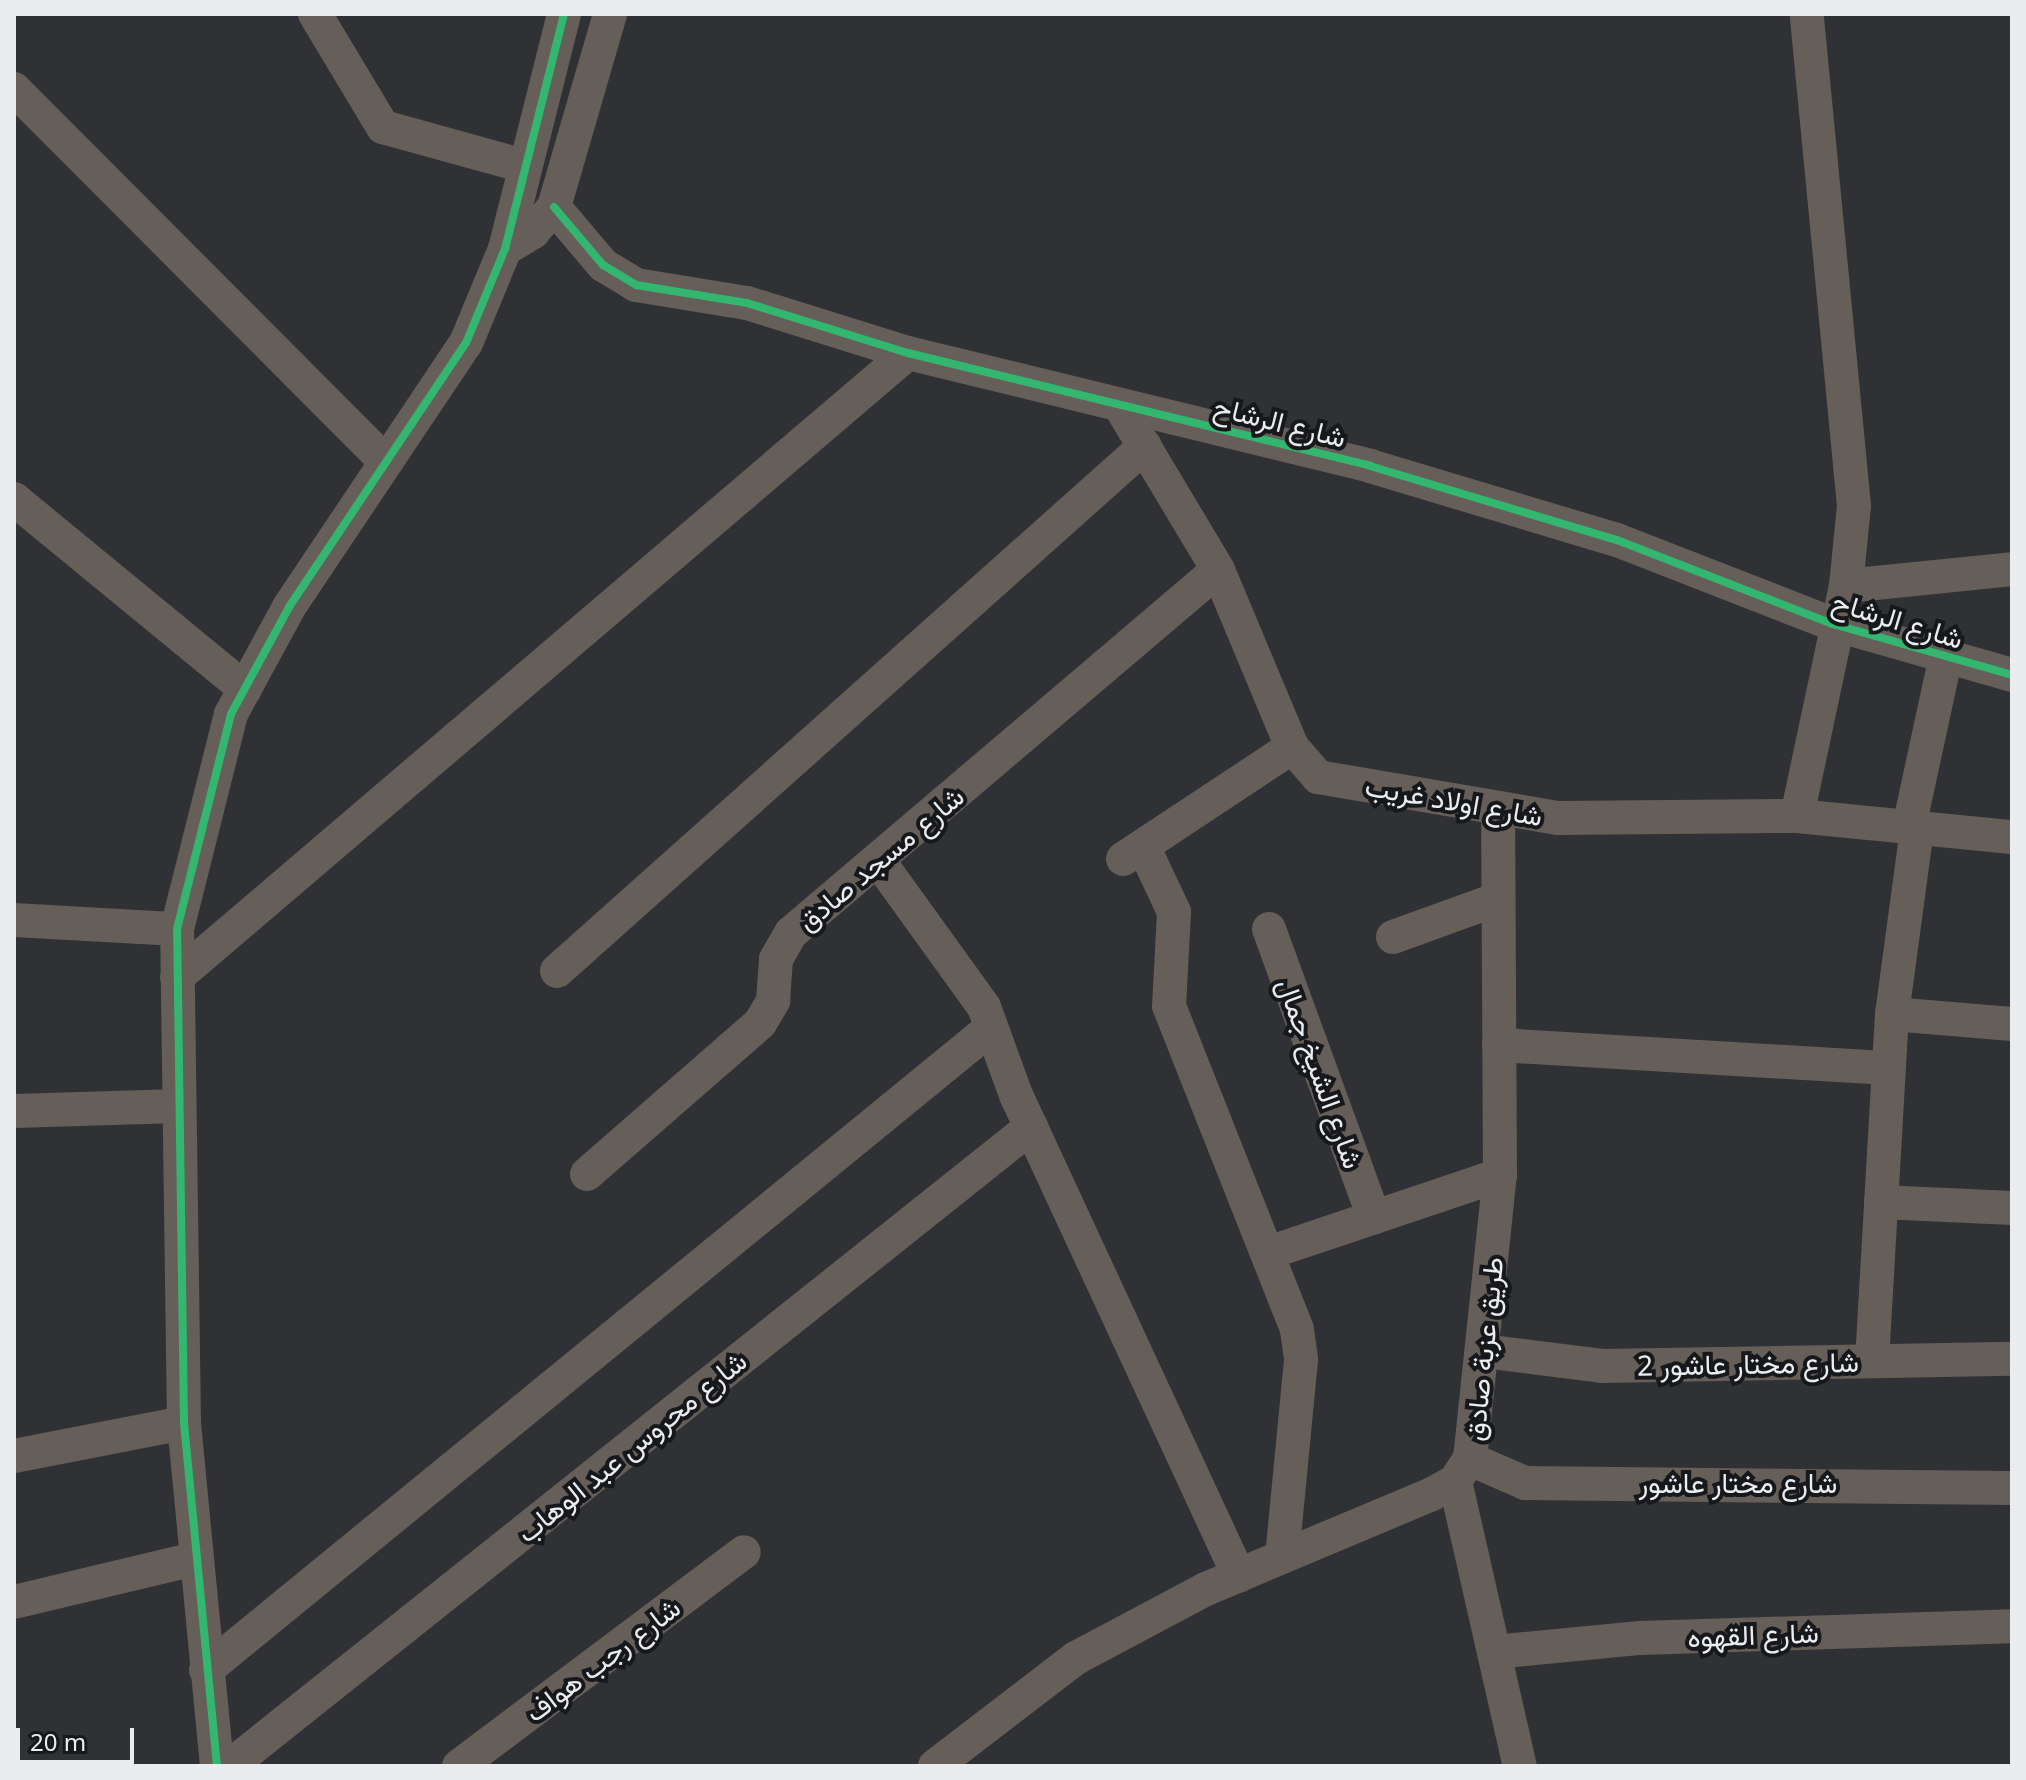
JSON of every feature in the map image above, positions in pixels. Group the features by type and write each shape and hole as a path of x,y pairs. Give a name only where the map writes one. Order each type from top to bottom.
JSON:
{"street":[{"path":"315,14 383,127 524,166"},
{"path":"217,1766 194,1559 184,1423 177,929 231,714 289,607 466,343 505,249 564,14"},
{"path":"505,249 533,232 554,207 610,14"},
{"path":"1797,816 1833,624 1846,586 1854,506 1807,14"},
{"path":"14,89 386,462"},
{"name":"شارع الرشاح","path":"554,207 603,265 636,285 747,303 908,353 1494,502 1617,540 1833,624 2012,675"},
{"path":"177,977 908,353"},
{"name":"شارع اولاد غريب","path":"1120,406 1218,570 1292,747 1318,777 1498,808 1604,820 1797,816 2012,837"},
{"path":"557,971 1145,446"},
{"path":"14,499 245,689"},
{"path":"1846,586 2012,569"},
{"name":"شارع مسجد صادق","path":"587,1174 760,1023 773,1001 782,944 1218,570"},
{"path":"1872,1361 1892,1014 1913,828 1946,656"},
{"path":"1282,1557 1301,1360 1297,1330 1169,1006 1174,912 1133,852 1292,747"},
{"name":"طريق عزبة صادق","path":"935,1766 1076,1658 1239,1576 1463,1470 1484,1351 1500,1175 1498,808"},
{"path":"878,860 960,968 991,1028 1031,1127 1239,1576"},
{"path":"1393,937 1498,899"},
{"path":"14,920 177,929"},
{"name":"شارع الشيخ جمال","path":"1269,929 1374,1218"},
{"path":"1892,1014 2012,1024"},
{"path":"206,1670 991,1028"},
{"path":"1499,1045 1888,1068"},
{"path":"14,1111 179,1106"},
{"name":"شارع محروس عبد الوهاب","path":"230,1766 1031,1127"},
{"path":"1268,1253 1500,1175"},
{"path":"1881,1202 2012,1208"},
{"name":"شارع مختار عاشور 2","path":"1484,1351 1602,1366 2012,1359"},
{"path":"14,1456 184,1423"},
{"path":"1463,1470 1494,1652 1520,1766"},
{"name":"شارع مختار عاشور","path":"1463,1470 1525,1483 2012,1488"},
{"name":"شارع رجب هواف","path":"459,1766 744,1552"},
{"path":"14,1602 194,1559"},
{"name":"شارع القهوه","path":"1494,1652 1640,1638 2012,1626"}],"cycle path":[{"path":"217,1766 184,1423 177,929 231,714 289,607 466,343 505,249 564,14"},
{"path":"554,207 603,265 636,285 747,303 908,353 1370,466 1617,540 1833,624 2012,675"}]}
